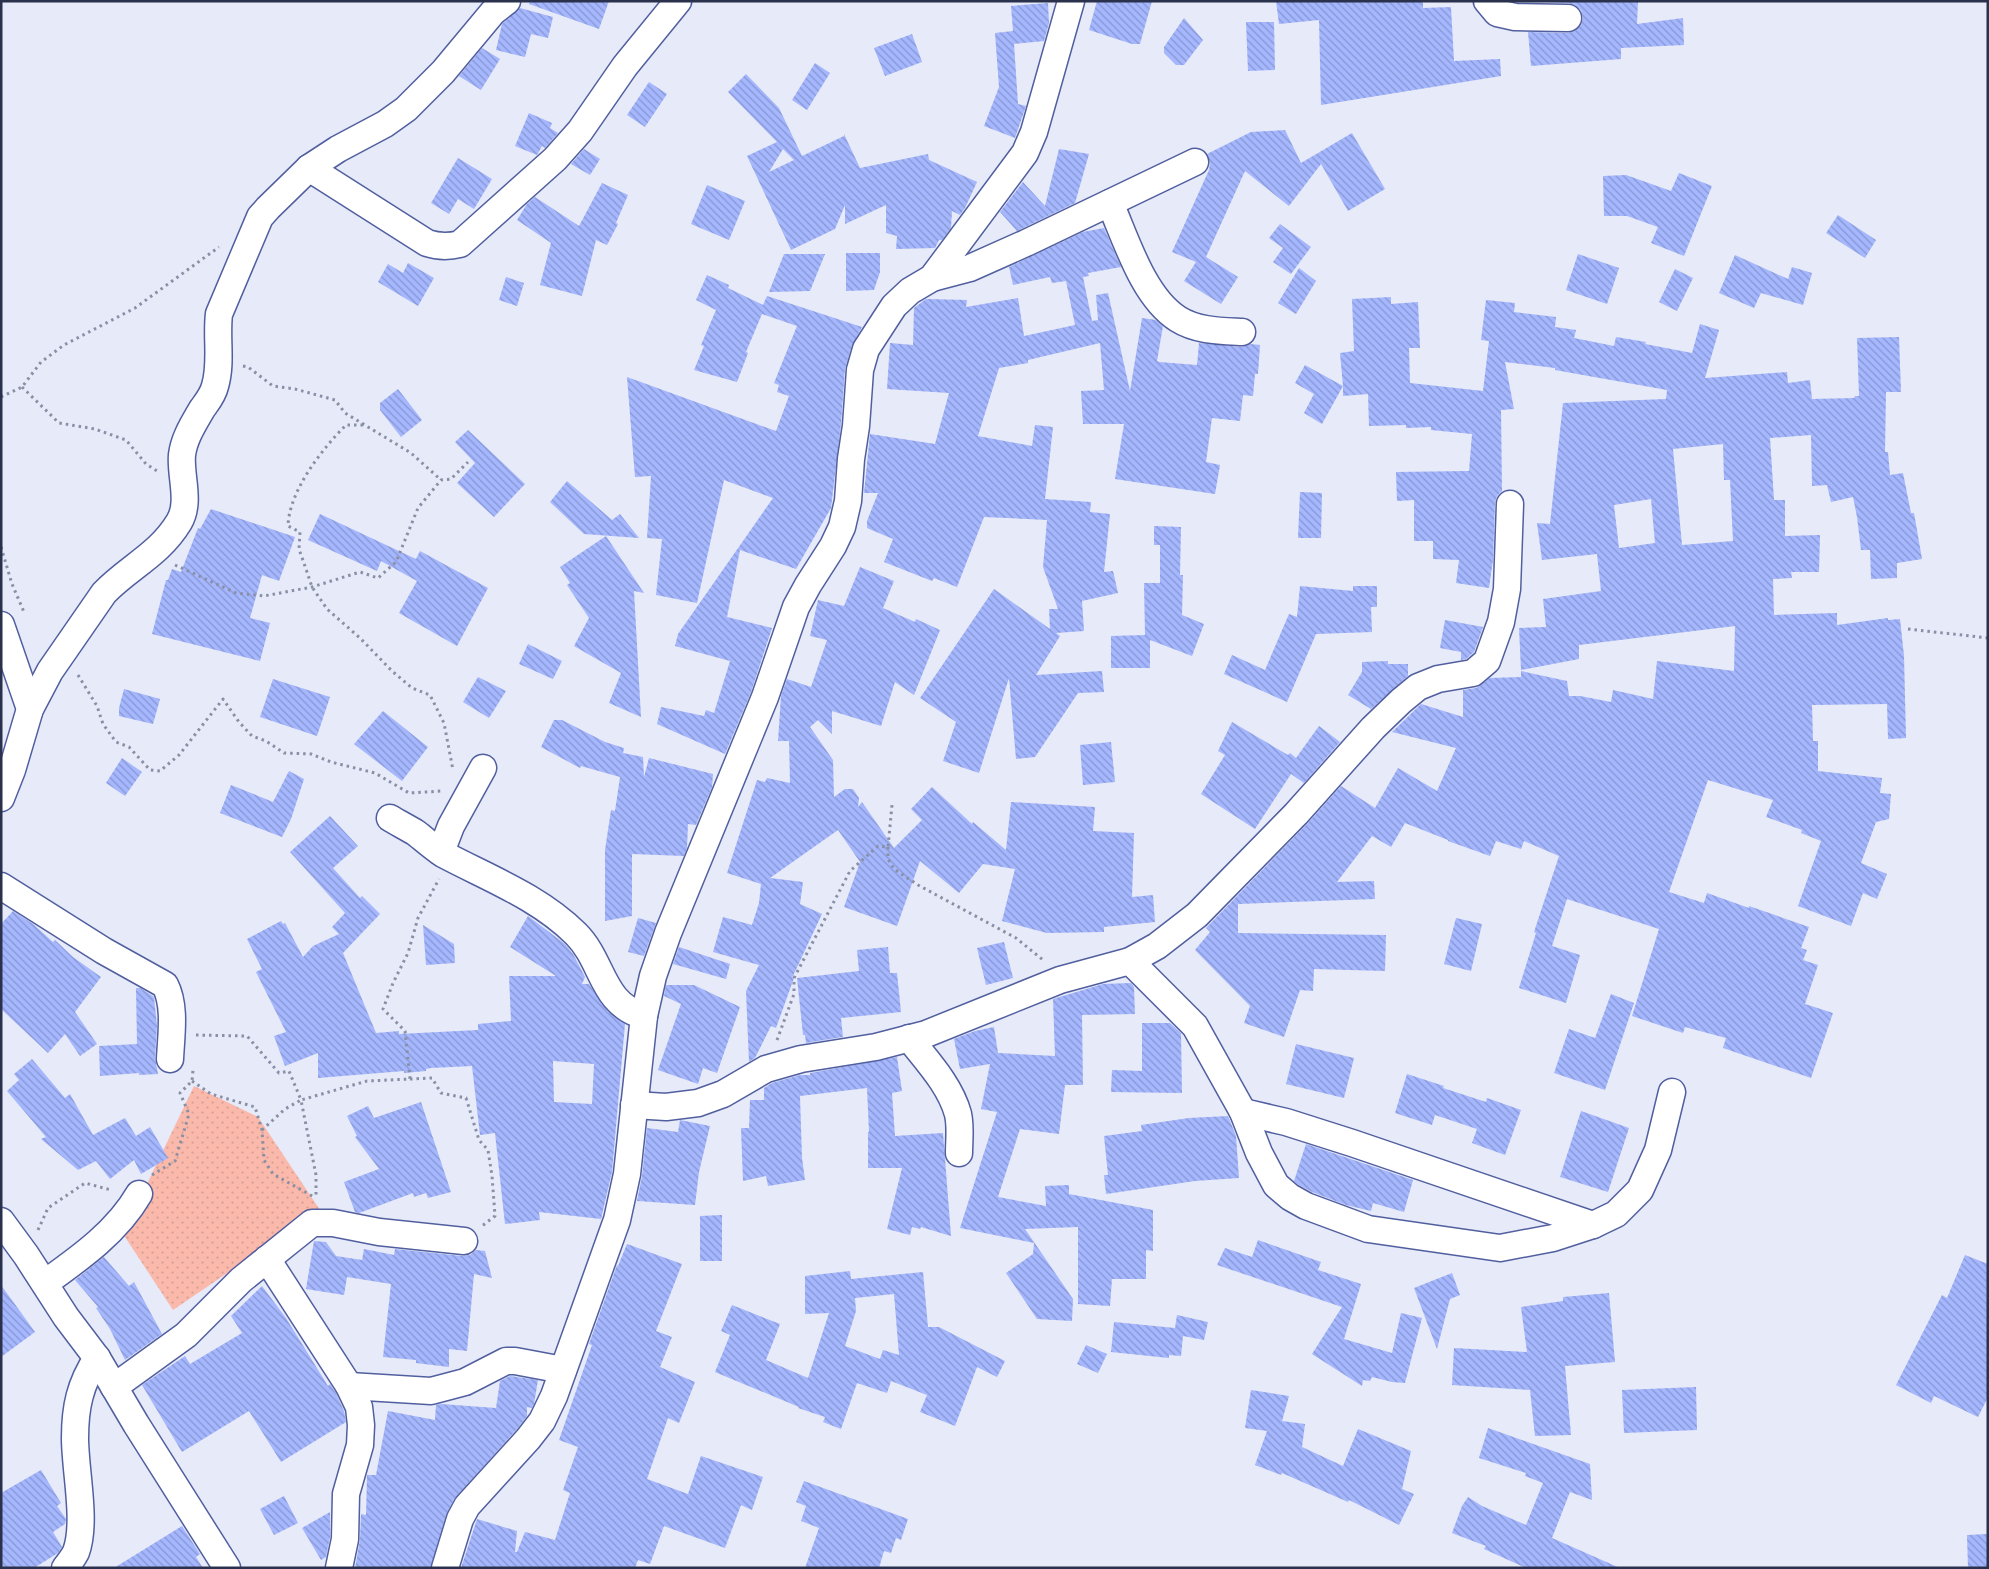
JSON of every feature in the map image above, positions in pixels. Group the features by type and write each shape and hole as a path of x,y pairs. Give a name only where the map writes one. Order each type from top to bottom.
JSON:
{"street":[{"path":"1,798 12,770 30,708 50,671 104,593 152,555 164,543 181,520 184,509 182,457 184,446 188,434 214,391 218,362 217,328 219,314 260,217 310,168 338,149 385,124 406,109 443,72 493,12 507,1"},
{"path":"310,168 427,243 438,247 460,244 481,228 555,159 580,131 626,66 678,1"},
{"path":"932,278 1025,153 1034,132 1071,1"},
{"path":"1487,1 1497,13 1516,17 1568,18"},
{"path":"446,1568 460,1519 467,1506 542,1421 554,1396 617,1220 627,1174 644,1016 652,976 764,697 796,607 833,546 842,527 848,501 860,370 866,348 894,306 910,291 932,278 970,268 1195,162"},
{"path":"1110,203 1135,262 1160,303 1178,319 1199,328 1242,332"},
{"path":"634,1104 666,1106 698,1103 723,1094 766,1069 801,1059 876,1047 909,1038 977,1015 1060,980 1130,961 1157,946 1197,916 1296,814 1373,728 1401,701 1418,687 1438,679 1473,673 1487,661 1501,622 1507,589 1510,504"},
{"path":"1,624 30,708"},
{"path":"441,852 452,826 482,768"},
{"path":"390,818 441,852 530,899 556,916 577,935 618,1003 628,1010 644,1016"},
{"path":"1,886 53,917 104,951 165,985 170,994 182,1061"},
{"path":"1130,961 1195,1026 1243,1112 1259,1153 1276,1185 1290,1197 1306,1206 1368,1229 1500,1248 1553,1238 1593,1225 1616,1214 1640,1190 1658,1150 1672,1092"},
{"path":"909,1038 930,1064 952,1098 958,1115 959,1153"},
{"path":"1243,1112 1286,1122 1352,1143 1593,1225"},
{"path":"45,1283 103,1239 124,1218 139,1194"},
{"path":"114,1387 186,1335 241,1280 267,1259 314,1211 333,1223 379,1232 464,1241"},
{"path":"1,1221 45,1283 66,1317 97,1358 227,1568"},
{"path":"267,1259 349,1386 359,1407 360,1445 346,1494 345,1539 339,1568"},
{"path":"75,1563 80,1528 75,1438 77,1410 85,1376 97,1358"},
{"path":"349,1386 431,1391 465,1382 506,1361 563,1370"}],"path":[{"path":"1,396 22,387 41,362 64,345 136,308 222,245"},
{"path":"218,362 248,366 273,386 295,389 335,400 345,413 411,453 441,480"},
{"path":"22,387 59,423 95,429 126,440 146,464 184,490"},
{"path":"363,425 346,425 320,453 293,499 288,526 300,532 299,549 312,587 327,610 360,638 392,671 412,688 430,695 444,723 454,772 450,778"},
{"path":"152,555 236,593 264,596 312,587 360,572 378,578 396,562 418,508 441,480 451,479 468,462"},
{"path":"1908,629 1988,638"},
{"path":"61,656 72,664 97,706 103,724 116,742 129,747 150,770 160,771 180,755 223,699 239,722 252,736 266,741 284,753 311,754 331,762 375,773 408,793 442,791"},
{"path":"443,797 442,791 446,784"},
{"path":"892,805 888,859 894,869 918,885 1016,938 1043,959 1060,980"},
{"path":"766,1069 794,994 794,978 850,871 878,846 888,847"},
{"path":"410,1080 405,1031 383,1009 408,953 418,918 446,866 441,852"},
{"path":"194,1044 195,1035 247,1036 279,1073 289,1071 301,1100 316,1175 314,1211"},
{"path":"182,1061 192,1081 211,1094 255,1107 262,1130 264,1160 273,1174 314,1211"},
{"path":"262,1130 285,1109 301,1100 367,1081 432,1078 441,1093 466,1098 479,1140 488,1150 495,1216 464,1241"},
{"path":"26,1255 48,1208 85,1183 120,1193 139,1194 152,1174 175,1161 189,1114 180,1093 192,1081"}],"shaded area":[{"path":"194,1086 258,1117 320,1210 173,1310 123,1234"}],"building":[{"path":"530,1 609,1 599,29 529,4"},
{"path":"1097,1 1152,1 1140,44 1132,44 1089,30"},
{"path":"1276,1 1423,1 1423,8 1451,7 1454,61 1500,59 1501,76 1321,105 1319,20 1279,24"},
{"path":"1525,1 1638,1 1637,24 1683,18 1684,45 1621,48 1621,59 1531,66 1528,32 1568,33 1575,31 1581,25 1583,18 1581,10 1569,3"},
{"path":"1048,3 1049,23 1044,41 1014,44 1018,104 1026,106 1015,138 984,126 999,87 995,33 1013,31 1011,6"},
{"path":"520,8 553,17 548,38 531,34 525,57 496,50 502,24"},
{"path":"1184,18 1203,40 1184,65 1176,65 1164,53 1164,47"},
{"path":"1246,22 1274,22 1275,70 1248,71"},
{"path":"912,34 922,62 885,76 874,48"},
{"path":"482,48 500,59 481,90 459,76"},
{"path":"815,63 830,73 807,110 792,100"},
{"path":"746,74 779,108 802,156 844,136 844,134 860,168 928,154 929,160 977,182 960,215 952,211 951,228 942,240 939,240 935,248 896,249 897,236 886,233 886,205 845,224 845,205 835,229 791,250 747,156 777,142 728,92","holes":["783,149 794,160 769,172"]},
{"path":"649,82 667,94 645,127 627,115"},
{"path":"529,113 552,123 550,128 558,133 545,148 542,146 537,155 515,146"},
{"path":"1285,130 1301,163 1352,133 1385,189 1348,211 1321,164 1289,206 1245,171 1206,257 1238,277 1221,304 1184,281 1196,262 1172,252 1209,170 1210,163 1207,154 1251,132"},
{"path":"584,149 600,159 590,175 571,164"},
{"path":"1059,149 1089,154 1075,203 1017,231 1000,212 1023,182 1045,206"},
{"path":"458,158 492,179 474,209 458,199 449,214 431,203"},
{"path":"1679,173 1712,186 1684,256 1651,243 1658,227 1627,216 1604,216 1603,176 1626,175 1671,191"},
{"path":"602,183 628,195 616,223 618,224 607,245 596,240 582,296 540,285 551,243 517,220 527,204 535,197 579,226"},
{"path":"707,185 745,201 729,240 691,224"},
{"path":"1838,215 1876,240 1865,258 1826,233"},
{"path":"1280,224 1311,247 1291,274 1273,262 1283,248 1269,238"},
{"path":"1104,228 1121,267 1088,273 1089,276 1083,277 1092,321 1098,320 1096,295 1108,293 1130,391 1142,318 1156,320 1163,326 1157,361 1159,362 1197,365 1199,343 1241,347 1251,344 1260,345 1258,374 1255,374 1253,396 1243,395 1240,421 1212,418 1206,462 1220,465 1215,494 1115,479 1124,424 1083,424 1081,391 1104,390 1100,343 1028,360 1028,363 999,368 978,436 1032,446 1035,425 1053,427 1045,499 1091,502 1090,512 1110,514 1104,572 1113,571 1118,593 1082,601 1084,631 1056,633 1060,636 1036,675 1102,671 1104,692 1078,693 1035,757 1016,759 1009,678 979,773 943,761 956,722 920,698 994,589 1050,629 1049,609 1058,609 1043,567 1047,520 984,517 957,587 934,578 932,581 884,562 893,539 867,528 867,521 878,493 864,493 870,434 935,444 949,393 887,389 890,343 913,345 914,308 926,299 967,300 966,307 1018,298 1024,336 1075,325 1066,281 1052,283 1050,277 1013,285 1009,267 1083,232"},
{"path":"846,253 880,253 880,272 874,290 846,291"},
{"path":"784,254 825,254 810,291 769,292"},
{"path":"1578,254 1619,268 1607,304 1566,290"},
{"path":"1735,255 1788,279 1792,267 1812,273 1803,305 1761,293 1754,308 1719,293"},
{"path":"408,263 434,278 418,306 378,282 388,264 403,273"},
{"path":"1299,268 1316,281 1296,314 1278,303"},
{"path":"1675,269 1693,278 1677,311 1659,302"},
{"path":"707,275 729,285 728,288 763,305 767,296 862,327 852,345 845,369 841,424 831,508 796,569 740,550 727,617 772,628 751,692 725,754 657,724 661,707 704,716 706,710 714,713 730,661 675,646 678,634 773,498 724,480 697,603 656,595 662,539 647,538 651,476 635,477 627,377 776,431 789,396 777,392 779,385 774,383 797,326 762,314 746,352 748,353 737,382 694,370 704,346 701,345 716,310 696,300"},
{"path":"506,277 524,283 517,306 499,300"},
{"path":"1391,297 1391,304 1418,302 1420,348 1409,348 1410,383 1483,391 1489,341 1481,340 1486,300 1515,303 1514,312 1556,317 1555,327 1576,330 1574,338 1614,346 1616,337 1692,353 1700,324 1719,330 1705,378 1787,372 1788,383 1810,380 1812,399 1854,398 1859,396 1857,338 1899,337 1901,392 1886,392 1885,452 1888,452 1890,475 1903,473 1911,513 1914,513 1922,559 1897,563 1897,578 1871,579 1870,550 1861,550 1853,497 1831,502 1827,485 1812,486 1811,435 1770,438 1774,500 1785,500 1785,536 1820,535 1819,572 1791,572 1792,578 1773,579 1774,615 1837,613 1837,625 1888,618 1888,620 1900,619 1904,656 1906,738 1888,739 1887,704 1812,705 1813,741 1818,741 1818,771 1882,778 1880,793 1891,794 1889,819 1876,822 1861,863 1887,874 1877,899 1863,893 1851,926 1798,906 1821,841 1801,833 1802,830 1766,817 1773,800 1708,780 1669,892 1704,903 1707,893 1809,927 1801,948 1807,950 1803,960 1818,965 1805,1004 1833,1013 1811,1078 1723,1048 1726,1038 1685,1027 1683,1033 1632,1016 1659,929 1567,899 1552,946 1580,955 1566,1003 1519,988 1536,933 1534,932 1559,856 1524,841 1521,849 1496,841 1490,856 1405,823 1391,847 1372,836 1337,882 1374,881 1375,899 1238,904 1238,933 1386,935 1385,971 1314,969 1313,991 1300,990 1284,1037 1244,1023 1250,1006 1195,950 1210,932 1206,928 1307,824 1341,786 1375,808 1398,768 1437,791 1456,748 1392,732 1421,704 1463,717 1463,690 1476,688 1490,678 1521,677 1521,671 1567,681 1569,696 1580,696 1611,702 1613,690 1653,699 1657,661 1734,671 1735,626 1579,645 1579,659 1521,670 1519,628 1546,627 1543,599 1601,591 1597,554 1542,560 1537,523 1550,524 1563,403 1666,399 1667,390 1555,370 1555,368 1505,362 1514,409 1501,410 1502,491 1497,496 1495,503 1493,560 1489,588 1456,583 1459,560 1433,559 1433,541 1414,541 1414,500 1397,501 1396,472 1469,471 1472,434 1431,430 1431,427 1406,428 1406,425 1369,426 1368,394 1343,396 1340,353 1354,351 1352,299","holes":["1723,444 1724,480 1730,480 1733,541 1682,545 1673,449","1651,499 1655,543 1619,548 1614,505"]},
{"path":"1305,365 1343,386 1322,424 1304,413 1314,394 1295,383"},
{"path":"398,389 422,420 401,437 380,410 380,403"},
{"path":"468,430 525,484 494,517 457,483 475,463 455,442"},
{"path":"567,481 612,520 620,514 639,538 584,534 550,502"},
{"path":"1300,492 1322,493 1321,538 1298,538"},
{"path":"211,509 295,537 279,581 262,575 250,618 270,623 260,661 152,634 166,580 168,580 172,569 181,572 198,528 200,529"},
{"path":"320,514 416,559 420,551 488,588 457,646 399,613 417,581 381,561 377,571 308,540"},
{"path":"1154,526 1181,527 1180,575 1183,575 1182,615 1204,624 1192,656 1150,640 1150,668 1111,668 1111,636 1145,635 1144,583 1160,583 1160,545 1154,545"},
{"path":"606,536 644,593 634,591 641,717 609,703 621,673 574,646 589,618 567,585 570,583 560,567"},
{"path":"860,567 894,581 883,608 915,622 916,619 940,630 914,695 895,682 881,726 832,711 832,734 818,720 810,727 833,760 834,797 845,789 853,789 859,798 858,807 862,802 894,848 922,820 911,809 932,787 972,824 973,822 1006,850 1011,802 1095,807 1093,831 1134,833 1132,897 1153,895 1155,922 1104,927 1104,932 1047,933 1002,921 1015,869 983,864 959,893 920,861 897,926 844,907 860,862 838,830 770,878 803,882 800,904 822,914 792,978 794,978 776,1028 771,1026 755,1058 749,1062 746,991 759,965 713,952 723,917 752,925 759,903 761,884 727,873 757,780 765,782 767,778 790,783 789,741 778,741 781,696 787,679 811,687 827,640 810,636 818,600 844,606"},
{"path":"1300,586 1353,591 1353,586 1377,586 1377,607 1371,607 1372,632 1316,634 1287,702 1224,674 1232,655 1265,670 1289,614 1297,617"},
{"path":"1445,620 1483,627 1474,652 1466,659 1461,660 1461,652 1440,648"},
{"path":"528,644 562,661 553,679 519,664"},
{"path":"1388,661 1388,664 1408,664 1408,676 1371,709 1348,695 1362,672 1362,662"},
{"path":"478,677 506,691 489,718 463,702"},
{"path":"273,679 330,697 317,736 260,717"},
{"path":"124,689 160,699 153,724 119,716"},
{"path":"383,711 428,747 402,781 354,744"},
{"path":"554,720 562,720 605,742 624,748 623,753 643,757 644,777 649,758 713,774 712,787 696,825 688,824 687,848 684,856 632,854 632,916 605,921 605,850 611,810 615,811 620,777 581,766 580,768 541,747"},
{"path":"1232,722 1296,758 1319,726 1340,742 1304,783 1291,774 1255,829 1201,794 1225,755 1218,751"},
{"path":"1111,742 1115,782 1083,785 1080,745"},
{"path":"122,758 142,772 125,796 106,783"},
{"path":"289,771 304,779 291,819 282,837 220,813 231,785 273,802"},
{"path":"330,816 358,846 333,868 360,898 362,896 380,914 343,953 376,1033 399,1031 399,1034 478,1030 478,1024 511,1021 509,976 556,976 510,947 528,916 565,944 573,954 585,977 582,984 589,984 608,1012 625,1024 612,1172 601,1219 539,1212 540,1220 505,1224 495,1133 480,1135 472,1066 431,1068 426,1069 426,1071 404,1073 404,1071 318,1078 318,1053 285,1066 274,1036 286,1032 256,972 262,969 247,939 281,921 283,924 285,923 303,957 313,946 339,934 332,927 345,913 290,852","holes":["553,1061 594,1064 592,1104 554,1102"]},
{"path":"13,911 33,924 53,942 55,940 73,957 101,977 75,1012 97,1044 80,1056 65,1034 48,1053 1,1009 1,924"},
{"path":"638,918 656,923 644,956 628,952"},
{"path":"1456,918 1482,924 1471,971 1444,964"},
{"path":"423,925 454,944 455,963 426,965"},
{"path":"1004,942 1013,978 986,985 977,948"},
{"path":"679,947 730,964 726,979 673,964"},
{"path":"888,947 890,973 897,973 901,1012 841,1018 843,1037 806,1043 805,1035 803,1035 797,978 859,971 857,950"},
{"path":"1131,983 1134,987 1135,1014 1082,1015 1083,1085 1065,1085 1059,1134 1020,1129 998,1197 1046,1206 1045,1186 1069,1185 1069,1194 1153,1210 1153,1251 1146,1250 1146,1279 1112,1279 1110,1306 1078,1304 1078,1227 1025,1229 1073,1299 1072,1321 1037,1319 1006,1273 1033,1254 1034,1243 960,1228 997,1112 981,1109 990,1064 960,1069 954,1039 975,1031 994,1027 998,1053 1055,1056 1053,999 1103,984"},
{"path":"666,985 694,985 740,1007 717,1073 703,1068 698,1084 658,1070 681,1004 664,996"},
{"path":"136,988 140,988 154,998 157,1025 155,1058 158,1074 139,1075 139,1073 100,1076 99,1046 137,1044"},
{"path":"1611,994 1634,1003 1605,1090 1554,1073 1569,1029 1595,1038"},
{"path":"1142,1023 1170,1023 1181,1033 1182,1093 1111,1092 1112,1070 1142,1071"},
{"path":"1296,1044 1354,1058 1344,1098 1286,1084"},
{"path":"897,1057 902,1091 892,1093 895,1136 943,1133 951,1236 921,1227 920,1229 912,1227 910,1235 887,1229 902,1168 868,1168 867,1088 800,1096 802,1158 805,1180 768,1186 766,1176 743,1181 741,1128 749,1128 750,1100 764,1100 764,1088 772,1083 800,1075 810,1075 810,1073"},
{"path":"32,1059 65,1098 70,1094 93,1135 125,1118 136,1136 150,1127 168,1158 141,1174 134,1160 110,1179 96,1161 78,1170 41,1139 46,1137 7,1091 19,1080 14,1074"},
{"path":"1407,1074 1486,1102 1487,1098 1521,1110 1505,1155 1472,1143 1477,1129 1435,1115 1432,1125 1395,1113"},
{"path":"421,1102 451,1192 428,1198 426,1193 414,1197 413,1193 359,1213 355,1212 344,1182 379,1169 355,1137 357,1136 347,1116 368,1106 374,1118"},
{"path":"1581,1111 1629,1128 1608,1192 1560,1177"},
{"path":"1228,1116 1236,1136 1239,1178 1195,1181 1106,1194 1104,1175 1108,1175 1104,1136 1142,1131 1141,1125 1189,1118"},
{"path":"680,1120 710,1126 699,1172 695,1205 637,1201 642,1176 647,1128 678,1132"},
{"path":"1306,1144 1413,1180 1404,1212 1373,1203 1371,1211 1346,1205 1299,1185 1294,1181"},
{"path":"722,1215 722,1261 700,1261 700,1216"},
{"path":"1258,1240 1321,1262 1318,1270 1361,1284 1344,1339 1392,1353 1401,1313 1422,1318 1405,1383 1372,1377 1370,1381 1363,1380 1362,1386 1312,1354 1342,1307 1217,1265 1225,1248 1252,1257"},
{"path":"314,1241 326,1242 336,1256 362,1260 364,1249 394,1255 395,1249 462,1256 470,1255 476,1250 485,1251 492,1278 474,1274 467,1351 449,1349 449,1367 416,1363 416,1360 383,1357 391,1284 347,1277 344,1295 306,1289"},
{"path":"627,1244 682,1264 656,1331 672,1337 660,1367 695,1382 679,1423 668,1418 647,1479 688,1494 701,1456 763,1477 752,1510 741,1505 725,1548 664,1526 650,1564 638,1560 635,1568 461,1568 477,1519 517,1531 515,1552 517,1552 525,1532 555,1540 570,1493 563,1490 578,1447 559,1440 592,1345 589,1344 617,1265"},
{"path":"1965,1255 1988,1264 1988,1397 1978,1417 1934,1396 1931,1403 1896,1385 1942,1295 1947,1298"},
{"path":"104,1257 129,1286 134,1282 162,1334 125,1360 110,1329 96,1308 98,1307 75,1280"},
{"path":"850,1271 851,1279 923,1272 928,1327 939,1327 1005,1361 997,1377 977,1367 955,1426 920,1412 927,1395 891,1381 887,1393 857,1383 841,1429 823,1422 825,1417 798,1408 715,1372 730,1335 721,1331 732,1305 780,1324 766,1360 808,1378 829,1313 805,1314 805,1276","holes":["894,1294 899,1355 883,1350 880,1359 845,1346 856,1311 855,1298"]},
{"path":"1452,1273 1460,1295 1450,1299 1437,1349 1414,1288"},
{"path":"1,1285 35,1332 1,1357"},
{"path":"262,1286 286,1318 328,1386 330,1384 336,1393 344,1411 346,1422 281,1462 249,1411 182,1452 142,1385 185,1356 190,1364 242,1333 231,1316"},
{"path":"1609,1293 1615,1362 1565,1366 1571,1435 1535,1436 1530,1390 1452,1385 1454,1348 1527,1352 1521,1307 1563,1301 1563,1297"},
{"path":"1177,1315 1208,1322 1204,1340 1183,1336 1181,1356 1169,1355 1169,1358 1111,1352 1114,1322 1175,1328"},
{"path":"1086,1345 1107,1354 1098,1373 1077,1364"},
{"path":"510,1376 538,1380 534,1404 532,1408 527,1407 527,1416 517,1429 454,1499 446,1515 430,1568 355,1568 360,1540 361,1514 366,1515 367,1475 376,1475 388,1411 435,1420 436,1405 441,1404 496,1408 500,1381"},
{"path":"1696,1387 1697,1430 1624,1433 1622,1390"},
{"path":"1251,1390 1289,1396 1282,1421 1305,1424 1302,1447 1343,1466 1358,1429 1411,1451 1402,1489 1414,1494 1399,1525 1349,1500 1348,1502 1282,1473 1281,1475 1255,1465 1267,1431 1245,1428"},
{"path":"1488,1428 1590,1464 1592,1500 1570,1492 1552,1538 1620,1568 1526,1568 1484,1549 1486,1546 1452,1533 1462,1506 1468,1497 1482,1506 1526,1525 1543,1483 1525,1476 1526,1473 1479,1458"},
{"path":"41,1470 61,1503 57,1506 66,1519 65,1524 53,1532 62,1547 58,1553 34,1568 1,1568 1,1493"},
{"path":"804,1481 908,1519 901,1540 896,1538 891,1553 884,1551 879,1568 805,1568 819,1528 801,1521 806,1506 796,1502"},
{"path":"284,1496 298,1523 274,1535 260,1509"},
{"path":"330,1512 330,1537 326,1557 321,1560 302,1528"},
{"path":"182,1526 200,1554 196,1557 203,1568 114,1568"},
{"path":"1987,1534 1988,1568 1968,1568 1967,1535"}]}
